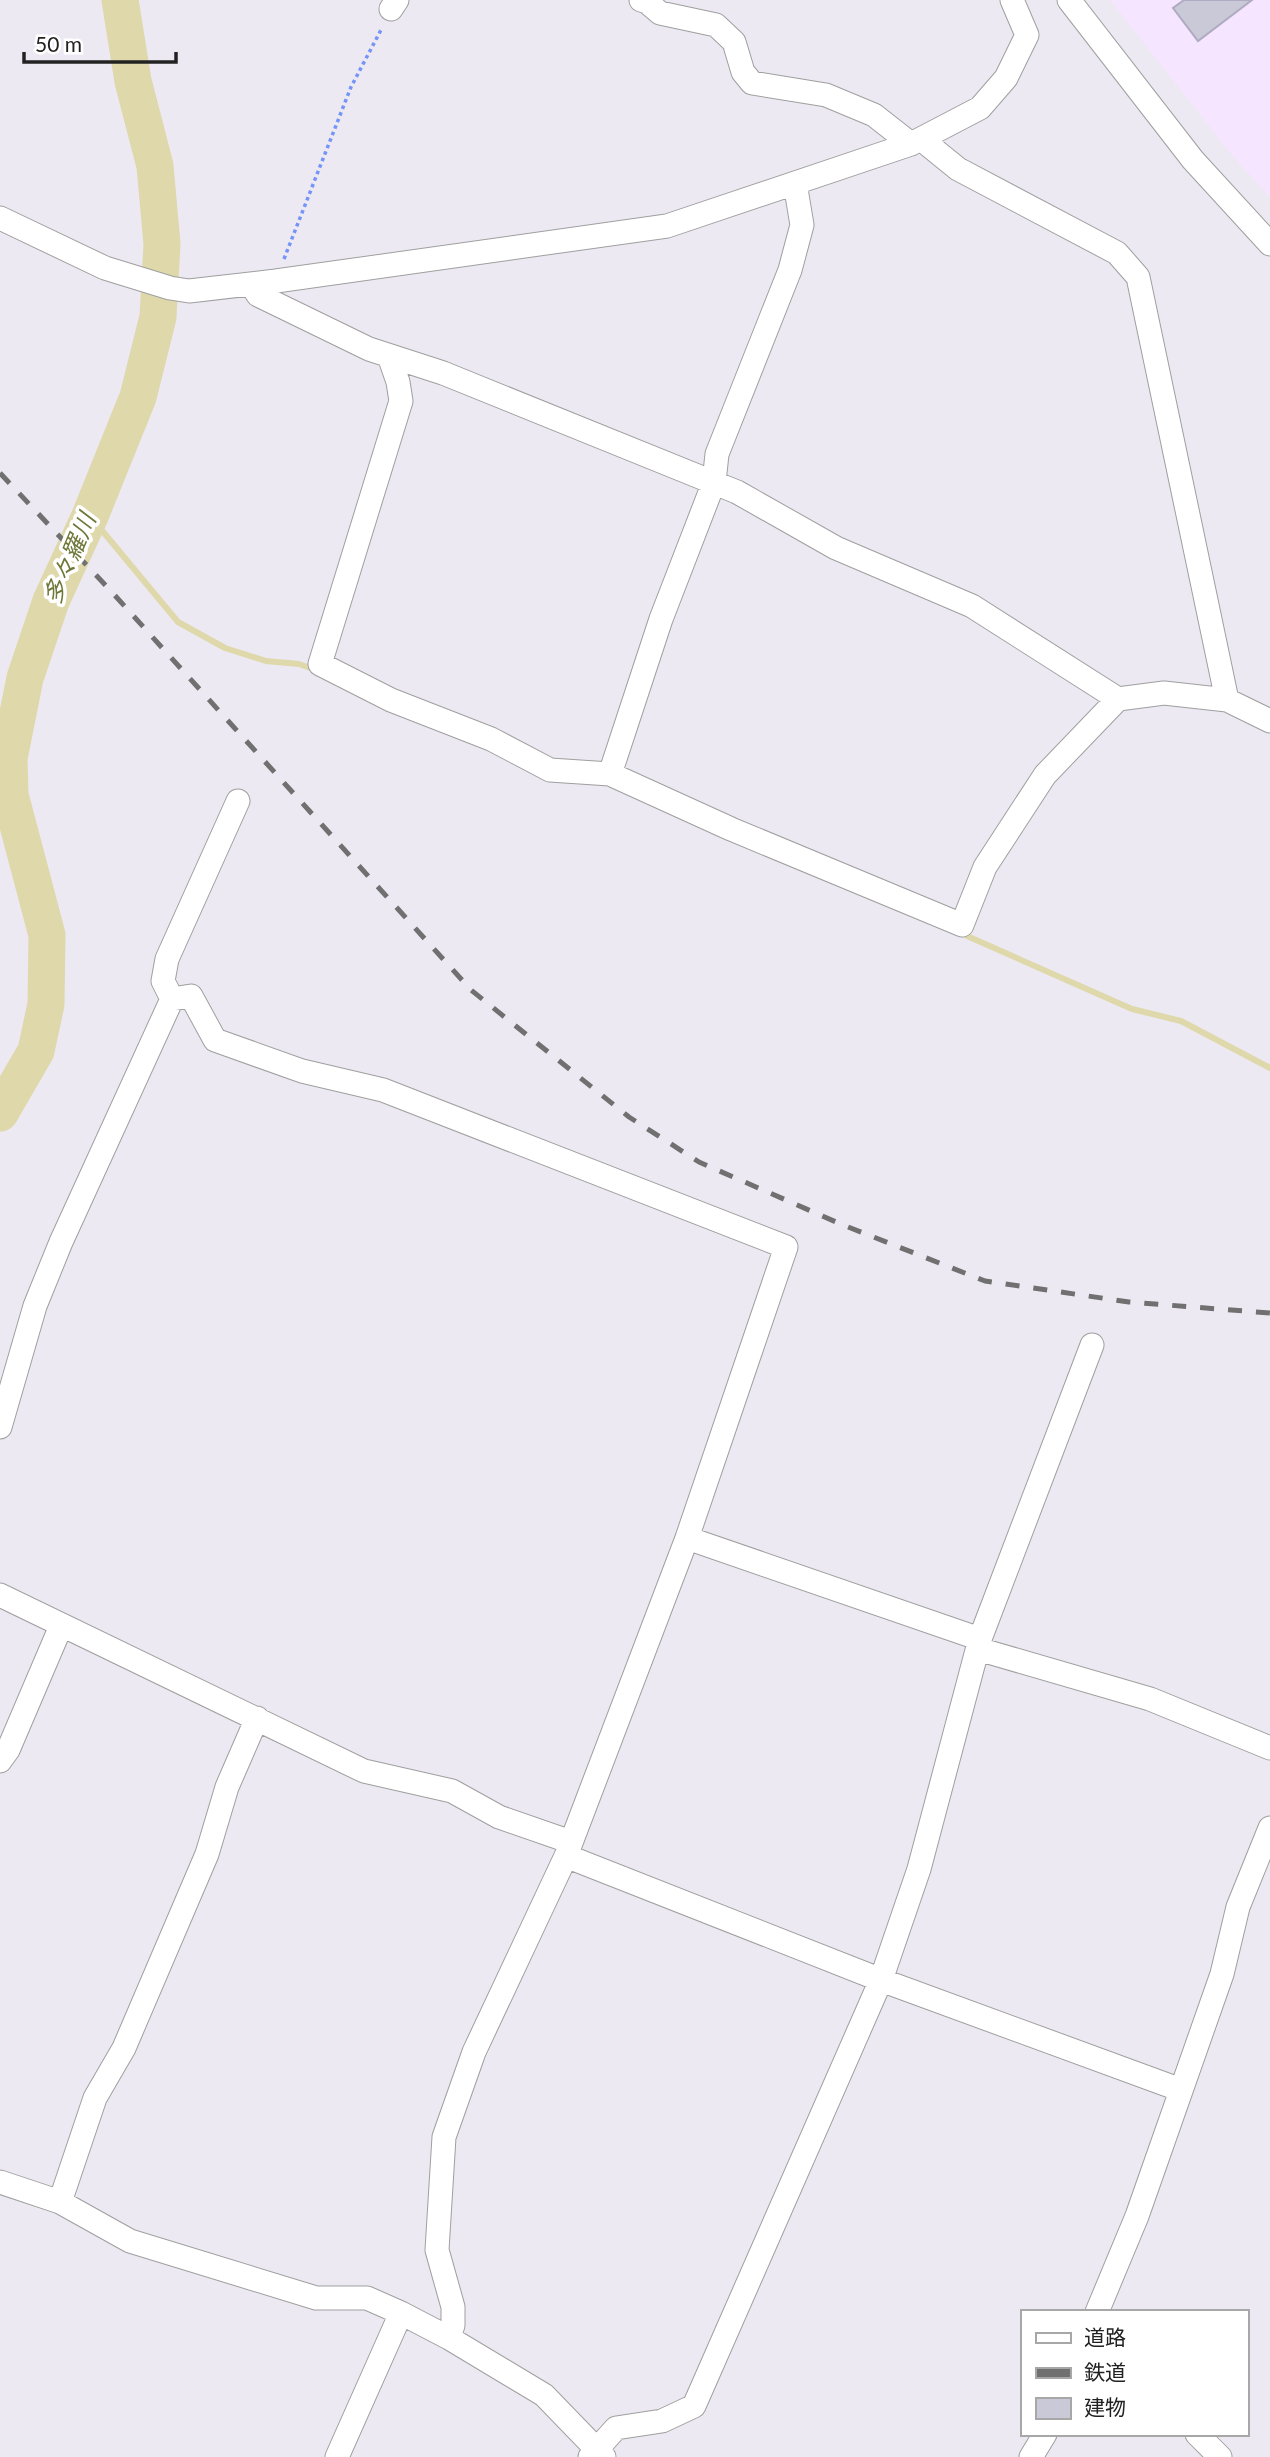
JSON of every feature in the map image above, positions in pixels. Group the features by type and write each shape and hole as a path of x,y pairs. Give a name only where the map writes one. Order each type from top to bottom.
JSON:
{"street":[{"path":"641,0 660,13 716,25 734,42 743,72 752,83 826,95 874,115 958,169 1117,253 1138,277 1227,700"},
{"path":"0,218 105,268 170,288 189,291 667,226 916,141 980,108 1006,78 1027,35 1012,0"},
{"path":"1069,0 1193,160 1270,244"},
{"path":"610,774 661,619 714,482 717,454 790,270 802,225 795,183"},
{"path":"251,284 258,295 369,349 443,373 737,492 836,548 972,606 1118,699"},
{"path":"389,356 401,401 320,664 391,700 491,739 550,770 610,774 731,829 962,925 985,867 1045,775 1118,699 1164,693 1227,700 1270,721"},
{"path":"172,999 163,981 167,959 238,801"},
{"path":"172,999 191,996 215,1040 302,1071 383,1090 786,1247 687,1538 568,1849 474,2052 444,2137 437,2250 453,2307 453,2325 449,2338"},
{"path":"0,1427 35,1306 61,1242 172,999"},
{"path":"0,2182 60,2202 130,2241 316,2298 367,2298 401,2313 449,2338 544,2395 597,2454 616,2428 662,2421 694,2406 881,1980 919,1869 979,1644 1091,1345"},
{"path":"687,1538 979,1644 1150,1699 1270,1748"},
{"path":"0,1595 364,1771 452,1791 499,1817 568,1849 881,1980 1181,2090"},
{"path":"0,1761 8,1750 61,1626"},
{"path":"60,2202 96,2098 124,2048 207,1854 227,1787 257,1718"},
{"path":"1098,2310 1137,2216 1222,1974 1238,1907 1270,1828"},
{"path":"337,2457 401,2313"},
{"path":"1031,2457 1044,2436"},
{"path":"1199,2436 1220,2457"}],"path":[{"path":"276,281 352,88 394,4"}],"shaded area":[{"path":"1110,0 1270,0 1270,197 1234,158"}],"building":[{"path":"1184,0 1252,0 1198,41 1173,8"}],"waterway":[{"name":"多々羅川","path":"0,1113 36,1051 46,1004 47,935 10,795 9,758 25,678 51,601 90,516 138,397 158,317 162,244 155,166 133,81 120,0"},
{"path":"90,516 178,622 225,648 266,661 299,664 316,670"},
{"path":"958,932 1132,1009 1181,1021 1270,1068"}],"railway":[{"path":"0,473 110,590 471,990 629,1117 699,1162 843,1225 985,1281 1129,1302 1270,1313"}]}
